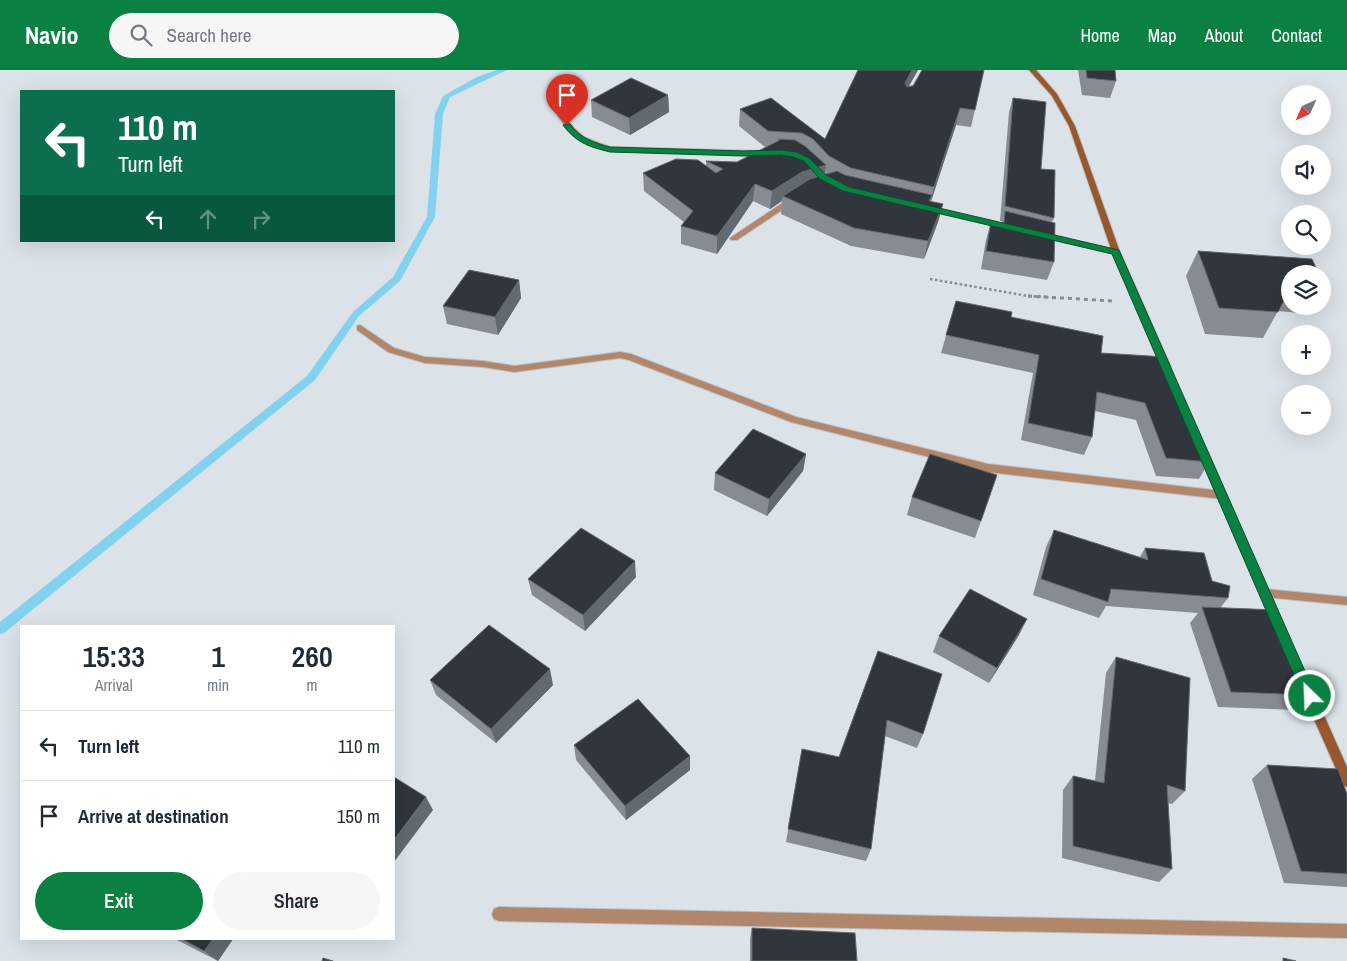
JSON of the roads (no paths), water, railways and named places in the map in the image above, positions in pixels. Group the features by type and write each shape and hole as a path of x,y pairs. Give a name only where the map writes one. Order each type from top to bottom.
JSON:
{"street":[{"path":"1032,70 1055,95 1072,126 1116,252 1171,376"},
{"path":"561,116 574,134 592,145 610,150 772,153"},
{"path":"734,238 804,194"},
{"path":"923,207 1010,228"},
{"path":"1029,232 1116,252"},
{"path":"360,328 391,350 425,360 483,364 514,369 600,357 620,355 631,357 794,420 988,468 1222,495"},
{"path":"1198,440 1281,629"},
{"path":"1265,593 1347,601"},
{"path":"1300,674 1347,781"},
{"path":"499,914 1347,930"}],"waterway":[{"path":"0,629 311,378 356,314 397,279 431,217 439,114 447,96 480,79 503,70"}]}
